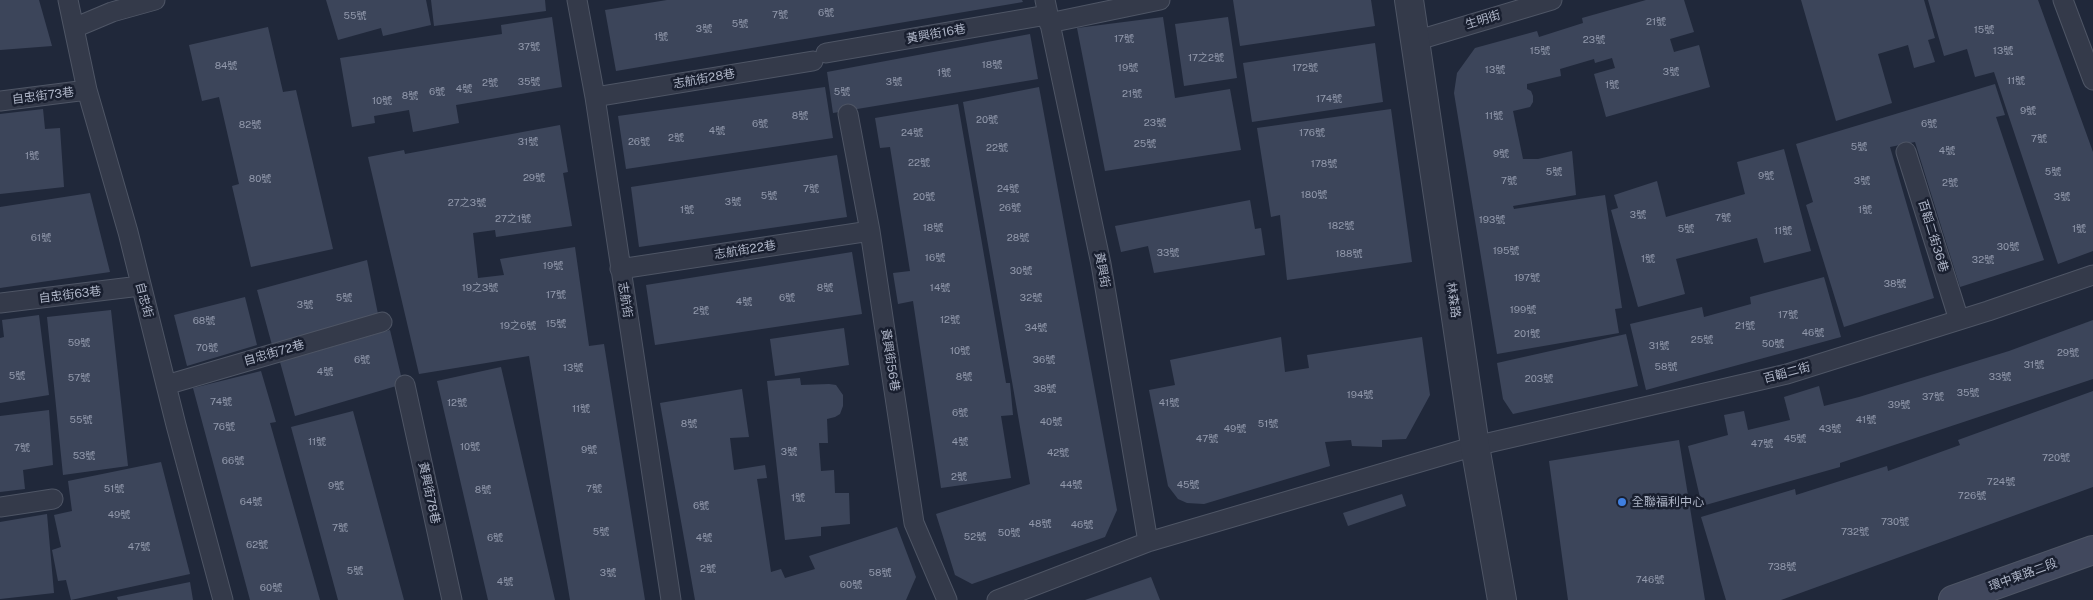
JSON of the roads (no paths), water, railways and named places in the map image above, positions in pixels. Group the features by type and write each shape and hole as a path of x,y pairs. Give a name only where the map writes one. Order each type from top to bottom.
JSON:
{"main road":[{"name":"環中東路二段","path":"1953,600 2093,550"}],"street":[{"name":"林森路","path":"1409,0 1475,446 1502,600"}],"lane":[{"name":"自忠街","path":"68,0 87,90 128,232 140,286 224,600"},
{"path":"74,28 112,12 155,0"},
{"name":"志航街","path":"577,0 594,97 672,600"},
{"name":"黃興街16巷","path":"819,57 1047,13 1160,0"},
{"name":"生明街","path":"1415,41 1552,0"},
{"path":"2063,0 2093,80"},
{"name":"黃興街","path":"1047,13 1102,264 1148,542"},
{"name":"志航街28巷","path":"594,97 819,57"},
{"name":"自忠街73巷","path":"0,101 87,90"},
{"name":"黃興街56巷","path":"848,114 870,231 914,523 947,600"},
{"name":"百韜二街36巷","path":"1906,152 1959,320"},
{"name":"志航街22巷","path":"620,269 870,231"},
{"name":"百韜二街","path":"1475,446 1787,374 1959,320 2093,275"},
{"name":"自忠街63巷","path":"0,303 140,286"},
{"name":"自忠街72巷","path":"166,385 382,322"},
{"name":"黃興街78巷","path":"405,385 452,600"},
{"path":"997,600 1148,542 1475,446"},
{"path":"0,507 53,499"}],"place":[{"name":"全聯福利中心","path":"1622,502"}]}
